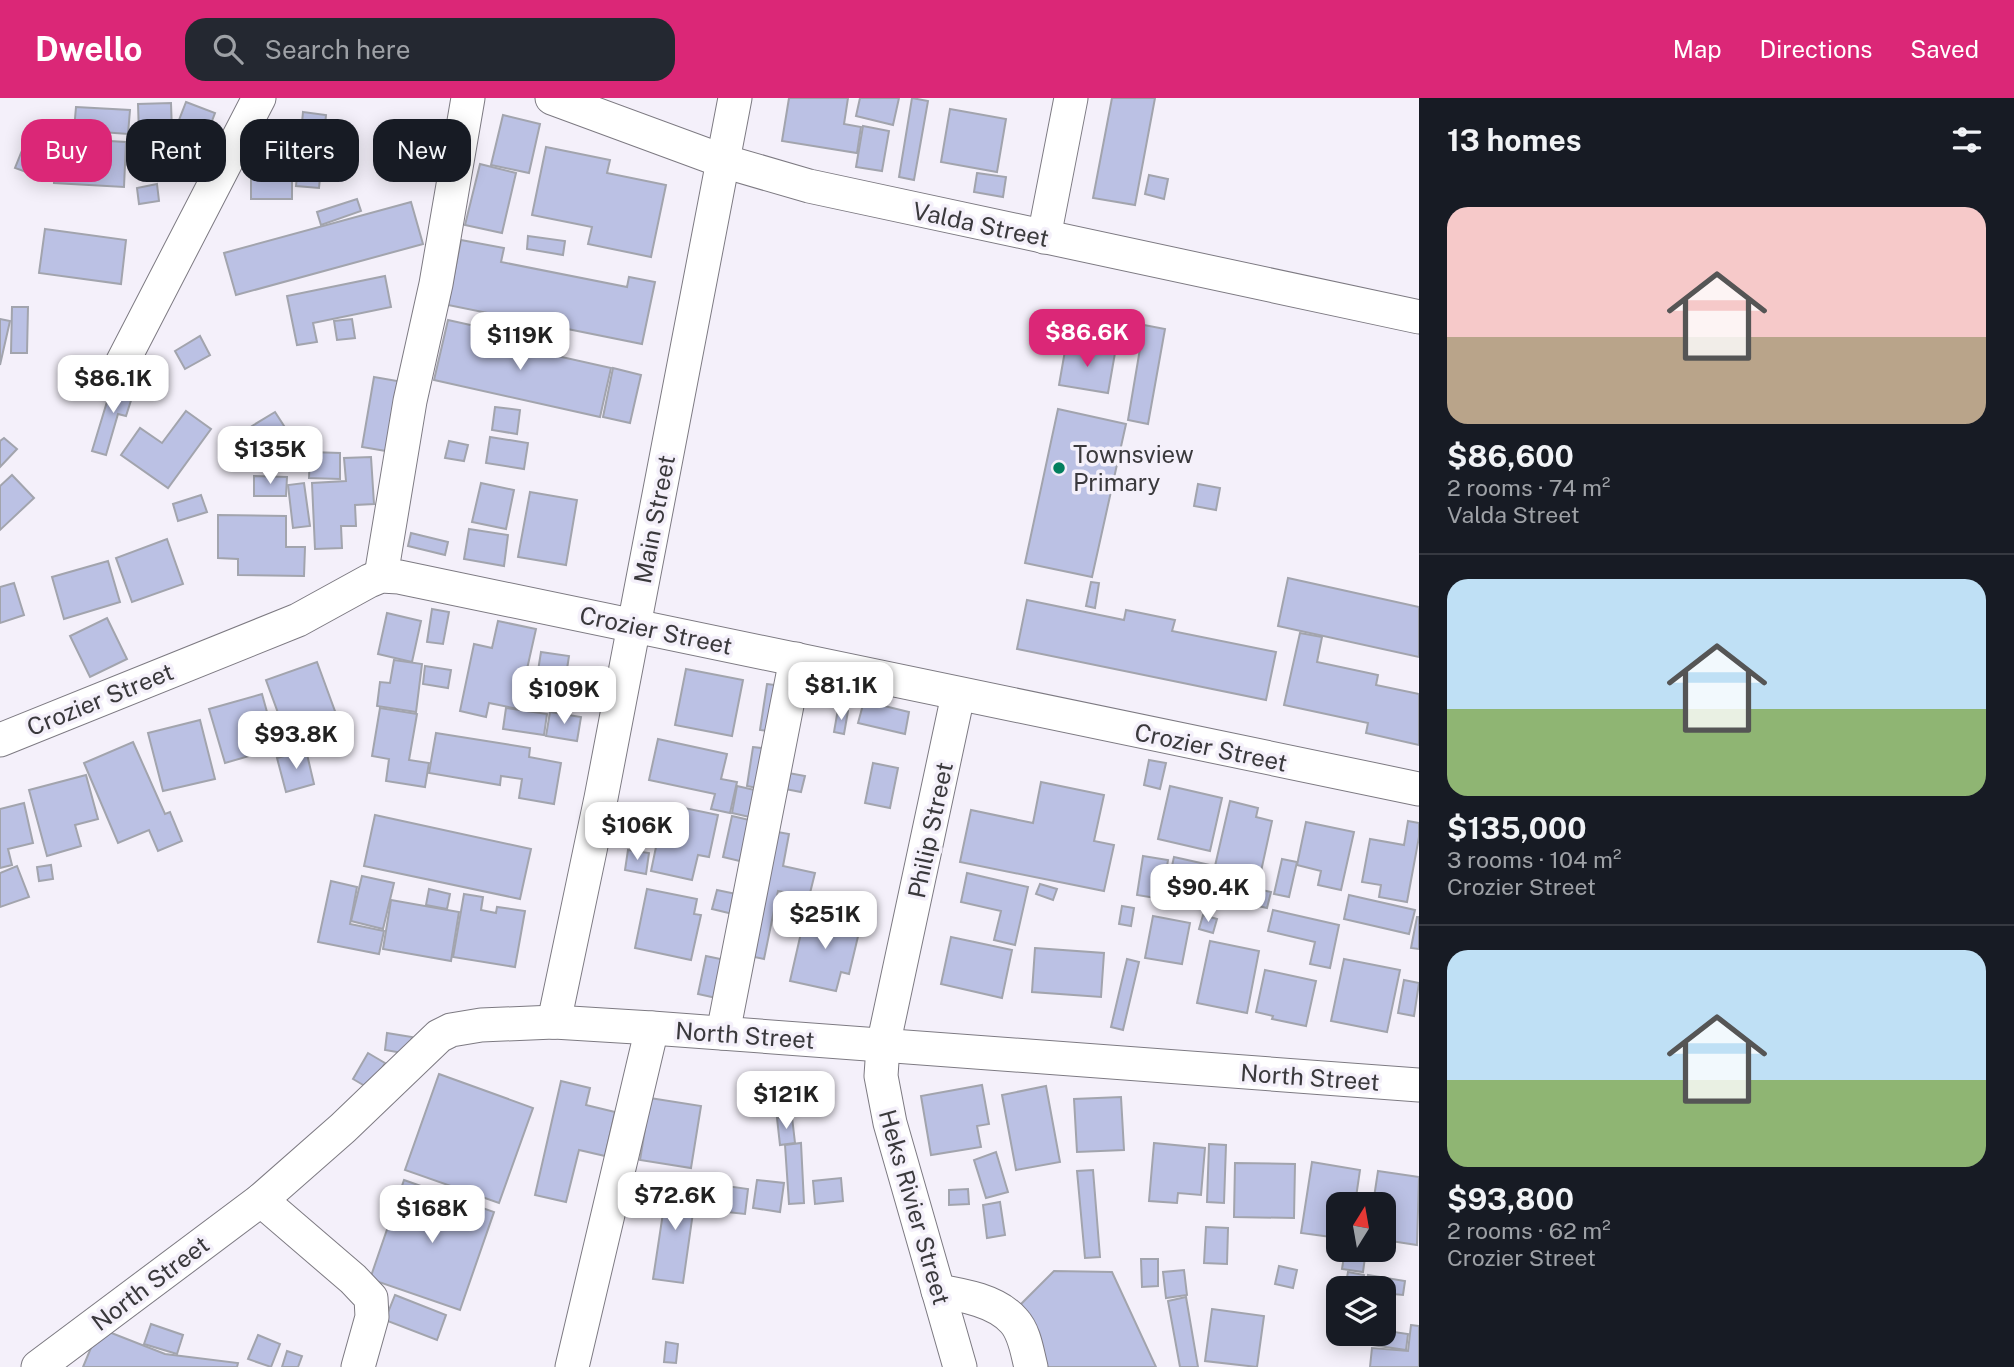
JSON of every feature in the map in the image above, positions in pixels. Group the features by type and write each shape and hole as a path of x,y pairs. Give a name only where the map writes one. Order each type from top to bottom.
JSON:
{"street":[{"path":"121,365 259,98"},
{"path":"381,576 410,401 436,284 468,98"},
{"name":"Valda Street","path":"552,98 723,161 809,186 1419,317"},
{"name":"Main Street","path":"555,1023 735,98"},
{"path":"1044,237 1071,98"},
{"name":"Crozier Street","path":"0,740 298,620 381,576 399,577 634,625 958,695 1419,789"},
{"path":"723,1032 796,659"},
{"name":"Philip Street","path":"883,1046 958,695"},
{"name":"North Street","path":"38,1367 261,1200 439,1036 464,1026 555,1023 723,1032 1419,1085"},
{"path":"572,1367 652,1028"},
{"name":"Heks Rivier Street","path":"883,1046 881,1076 890,1123 960,1367"},
{"path":"261,1200 353,1279 370,1298 372,1317 358,1367"},
{"path":"938,1290 965,1295 993,1306 1014,1320 1024,1337 1031,1367"}],"building":[{"path":"789,98 848,98 844,124 861,127 857,153 782,141"},
{"path":"860,98 899,98 893,125 856,116"},
{"path":"912,98 928,101 914,180 899,177"},
{"path":"1112,98 1155,98 1135,205 1093,198"},
{"path":"186,102 215,113 213,119 179,119"},
{"path":"171,103 172,119 138,119 138,104"},
{"path":"76,107 130,110 129,119 126,119 126,134 112,133 112,119 75,119"},
{"path":"950,109 1006,119 997,172 941,162"},
{"path":"303,112 326,115 326,119 302,119"},
{"path":"503,115 540,124 529,173 491,165"},
{"path":"863,126 889,131 882,171 856,167"},
{"path":"112,141 126,142 124,187 54,183 112,182"},
{"path":"546,147 610,160 607,173 666,185 651,257 588,244 592,227 532,215"},
{"path":"21,153 21,170 15,168"},
{"path":"480,164 516,173 502,233 465,225"},
{"path":"977,173 1006,177 1003,197 974,192"},
{"path":"1149,175 1168,179 1164,199 1145,194"},
{"path":"251,182 292,182 292,199 251,199"},
{"path":"296,182 320,182 319,188 296,186"},
{"path":"157,184 159,201 139,204 137,188"},
{"path":"357,199 361,211 321,225 317,212"},
{"path":"411,202 423,244 236,295 224,253"},
{"path":"45,229 126,240 121,284 39,273"},
{"path":"528,236 565,241 563,255 527,249"},
{"path":"461,240 504,248 501,262 627,287 629,277 655,282 642,344 448,305"},
{"path":"385,276 391,307 313,323 317,342 297,345 287,296"},
{"path":"12,307 28,307 27,353 11,353"},
{"path":"0,319 10,321 0,365"},
{"path":"352,319 355,338 337,340 334,321"},
{"path":"448,320 475,326 472,337 611,368 600,417 434,380"},
{"path":"1144,325 1165,329 1148,424 1128,420"},
{"path":"200,336 210,355 185,369 175,351"},
{"path":"1066,345 1115,353 1108,393 1059,385"},
{"path":"613,368 641,375 630,423 603,417"},
{"path":"374,377 403,382 392,452 362,447"},
{"path":"113,382 135,388 126,416 118,414 106,455 92,451"},
{"path":"495,407 520,410 517,434 492,430"},
{"path":"1058,409 1126,424 1092,577 1025,563"},
{"path":"186,411 211,429 168,488 121,455 140,428 162,443"},
{"path":"275,412 299,449 275,464 252,426"},
{"path":"251,431 253,458 235,459 233,433"},
{"path":"490,437 528,443 524,469 486,463"},
{"path":"4,438 17,449 0,467 0,441"},
{"path":"449,441 468,445 464,461 445,458"},
{"path":"310,452 340,453 340,479 309,478"},
{"path":"371,457 374,504 355,505 356,526 341,526 342,548 315,549 312,483 346,481 344,458"},
{"path":"12,475 34,498 0,530 0,486"},
{"path":"254,476 287,477 286,496 254,496"},
{"path":"304,483 310,526 293,528 288,485"},
{"path":"481,483 514,490 506,529 472,522"},
{"path":"1198,484 1220,488 1216,510 1194,506"},
{"path":"530,492 577,500 566,565 518,557"},
{"path":"201,495 207,512 178,521 173,504"},
{"path":"218,515 286,516 286,547 305,547 304,576 238,575 238,559 218,558"},
{"path":"469,529 508,535 504,566 464,559"},
{"path":"411,533 448,542 445,555 408,546"},
{"path":"167,539 183,584 132,602 116,558"},
{"path":"108,561 120,602 64,619 52,577"},
{"path":"1288,578 1419,607 1419,657 1278,626"},
{"path":"1091,582 1099,583 1095,608 1086,606"},
{"path":"14,583 24,615 0,623 0,587"},
{"path":"1027,600 1124,620 1126,610 1175,620 1172,631 1276,652 1266,700 1017,649"},
{"path":"432,609 449,612 443,644 427,642"},
{"path":"387,613 421,621 412,662 378,654"},
{"path":"107,618 127,659 90,677 70,636"},
{"path":"498,621 536,629 518,709 489,703 486,717 460,711 474,644 492,648"},
{"path":"1300,633 1322,637 1317,662 1378,675 1376,685 1419,694 1419,745 1366,733 1368,723 1284,705"},
{"path":"541,652 569,656 565,682 537,677"},
{"path":"394,660 422,664 416,712 377,706 380,682 390,683"},
{"path":"317,662 336,714 285,732 266,680"},
{"path":"425,666 451,670 448,688 423,684"},
{"path":"686,669 743,680 732,736 675,725"},
{"path":"767,684 783,686 776,732 760,730"},
{"path":"262,694 277,748 225,763 209,709"},
{"path":"864,701 909,712 905,734 858,723"},
{"path":"380,708 417,714 409,760 429,763 425,787 386,781 389,759 372,756"},
{"path":"506,708 547,714 544,735 503,729"},
{"path":"838,709 848,711 844,734 834,732"},
{"path":"550,712 581,717 577,741 546,736"},
{"path":"200,720 215,779 163,791 148,733"},
{"path":"321,732 324,749 310,752 307,734"},
{"path":"436,733 530,748 529,757 561,763 554,804 519,798 522,779 501,776 500,785 429,773"},
{"path":"658,739 727,754 721,779 737,782 730,813 711,809 715,794 649,780"},
{"path":"133,742 165,814 170,812 182,841 158,851 149,830 118,843 84,763"},
{"path":"753,747 769,749 762,789 747,786"},
{"path":"306,750 314,784 286,792 277,758"},
{"path":"1149,760 1166,763 1160,789 1144,785"},
{"path":"873,763 898,768 890,808 865,803"},
{"path":"783,772 805,776 801,792 780,788"},
{"path":"86,775 98,819 75,825 81,846 47,856 29,790"},
{"path":"1041,782 1104,795 1094,841 1114,845 1104,891 960,862 971,810 1033,823"},
{"path":"737,786 759,791 754,818 732,813"},
{"path":"1170,786 1222,798 1210,851 1158,839"},
{"path":"1230,801 1258,808 1256,817 1272,821 1260,876 1215,866"},
{"path":"24,803 33,843 8,849 12,865 0,868 0,809"},
{"path":"665,804 718,815 709,857 698,855 692,880 651,871"},
{"path":"375,815 531,849 520,899 364,866"},
{"path":"732,816 758,822 748,863 723,857"},
{"path":"1408,821 1419,823 1419,837 1407,902 1379,897 1381,885 1362,882 1370,839 1404,845"},
{"path":"1306,822 1354,832 1341,890 1318,885 1321,871 1297,865"},
{"path":"772,831 789,834 783,866 815,873 809,897 778,891 764,959 745,955"},
{"path":"628,850 649,853 646,874 625,870"},
{"path":"1143,856 1168,860 1162,899 1137,895"},
{"path":"1174,857 1210,865 1201,905 1165,897"},
{"path":"1282,859 1297,862 1289,897 1274,894"},
{"path":"51,865 53,879 39,881 37,867"},
{"path":"17,866 29,897 0,907 0,873"},
{"path":"967,873 1028,887 1015,945 994,940 1001,911 961,902"},
{"path":"362,876 394,883 383,929 351,921"},
{"path":"331,881 357,887 350,924 384,931 379,954 318,942"},
{"path":"1040,884 1057,889 1053,900 1036,894"},
{"path":"1244,886 1271,892 1267,908 1240,902"},
{"path":"429,889 450,894 447,909 426,905"},
{"path":"647,889 697,899 694,914 701,915 691,960 635,948"},
{"path":"717,890 741,895 737,915 712,909"},
{"path":"464,894 483,897 481,910 496,913 497,907 525,911 515,967 453,957"},
{"path":"1349,895 1415,910 1409,934 1344,919"},
{"path":"391,900 459,912 451,961 383,949"},
{"path":"1122,906 1134,908 1131,926 1119,924"},
{"path":"1273,910 1339,925 1330,968 1310,964 1315,942 1268,931"},
{"path":"806,911 861,924 849,974 841,972 836,991 790,981"},
{"path":"1203,915 1217,919 1213,933 1199,929"},
{"path":"1153,916 1190,923 1182,964 1145,958"},
{"path":"1419,917 1419,949 1411,948"},
{"path":"951,937 1012,950 1002,998 941,984"},
{"path":"1210,941 1259,951 1247,1013 1197,1003"},
{"path":"1035,948 1104,953 1101,997 1032,992"},
{"path":"706,956 730,961 721,999 698,994"},
{"path":"1127,959 1139,962 1123,1030 1111,1027"},
{"path":"1344,959 1400,970 1387,1032 1331,1021"},
{"path":"1265,970 1316,981 1306,1026 1272,1019 1273,1016 1256,1012"},
{"path":"1404,980 1419,983 1414,1016 1398,1013"},
{"path":"387,1033 412,1037 409,1054 385,1050"},
{"path":"368,1053 385,1063 370,1089 353,1079"},
{"path":"439,1074 533,1108 499,1203 405,1170"},
{"path":"561,1081 590,1088 586,1105 615,1112 605,1156 579,1150 566,1202 535,1195"},
{"path":"982,1085 989,1124 977,1126 981,1147 931,1155 921,1096"},
{"path":"1046,1086 1060,1162 1016,1170 1002,1095"},
{"path":"1121,1097 1124,1150 1077,1152 1074,1099"},
{"path":"650,1098 701,1106 691,1168 640,1160"},
{"path":"792,1117 795,1143 780,1145 777,1118"},
{"path":"801,1143 804,1203 789,1204 785,1145"},
{"path":"1154,1143 1205,1148 1201,1195 1178,1193 1177,1203 1149,1201"},
{"path":"1209,1144 1226,1145 1224,1203 1207,1202"},
{"path":"996,1152 1008,1192 986,1198 974,1160"},
{"path":"1312,1162 1360,1170 1357,1192 1326,1192 1326,1236 1301,1233"},
{"path":"1235,1163 1295,1164 1294,1218 1234,1217"},
{"path":"1093,1170 1100,1257 1085,1258 1077,1171"},
{"path":"1378,1171 1419,1177 1417,1245 1396,1242 1396,1192 1375,1192"},
{"path":"841,1178 843,1201 815,1204 813,1181"},
{"path":"404,1180 494,1212 460,1310 370,1279"},
{"path":"668,1180 697,1184 683,1283 653,1279"},
{"path":"757,1180 784,1183 780,1212 753,1208"},
{"path":"712,1184 748,1189 745,1214 709,1210"},
{"path":"968,1189 969,1204 949,1205 949,1190"},
{"path":"1000,1202 1005,1235 987,1238 983,1205"},
{"path":"1206,1227 1228,1228 1227,1264 1204,1263"},
{"path":"1141,1259 1158,1259 1158,1286 1142,1287"},
{"path":"1343,1262 1364,1262 1363,1272 1342,1269"},
{"path":"1279,1266 1297,1270 1293,1288 1275,1284"},
{"path":"1184,1270 1187,1295 1166,1298 1163,1272"},
{"path":"1054,1271 1112,1272 1156,1367 1037,1367 1010,1315"},
{"path":"1348,1272 1364,1275 1364,1276 1347,1276"},
{"path":"1396,1280 1405,1281 1403,1295 1396,1294"},
{"path":"395,1295 446,1315 437,1340 385,1320"},
{"path":"1186,1297 1198,1367 1180,1367 1168,1301"},
{"path":"1212,1309 1264,1316 1257,1367 1205,1361"},
{"path":"151,1324 183,1335 177,1354 144,1344"},
{"path":"1411,1325 1419,1326 1419,1367 1370,1367 1372,1348 1408,1351"},
{"path":"98,1331 109,1332 165,1354 238,1363 237,1367 83,1367"},
{"path":"1396,1332 1408,1334 1406,1350 1379,1346 1396,1346"},
{"path":"258,1335 280,1344 271,1367 248,1359"},
{"path":"666,1342 678,1344 676,1363 664,1362"},
{"path":"287,1351 302,1356 298,1367 282,1367"}],"place":[{"name":"Townsview Primary","path":"1059,468"}]}
